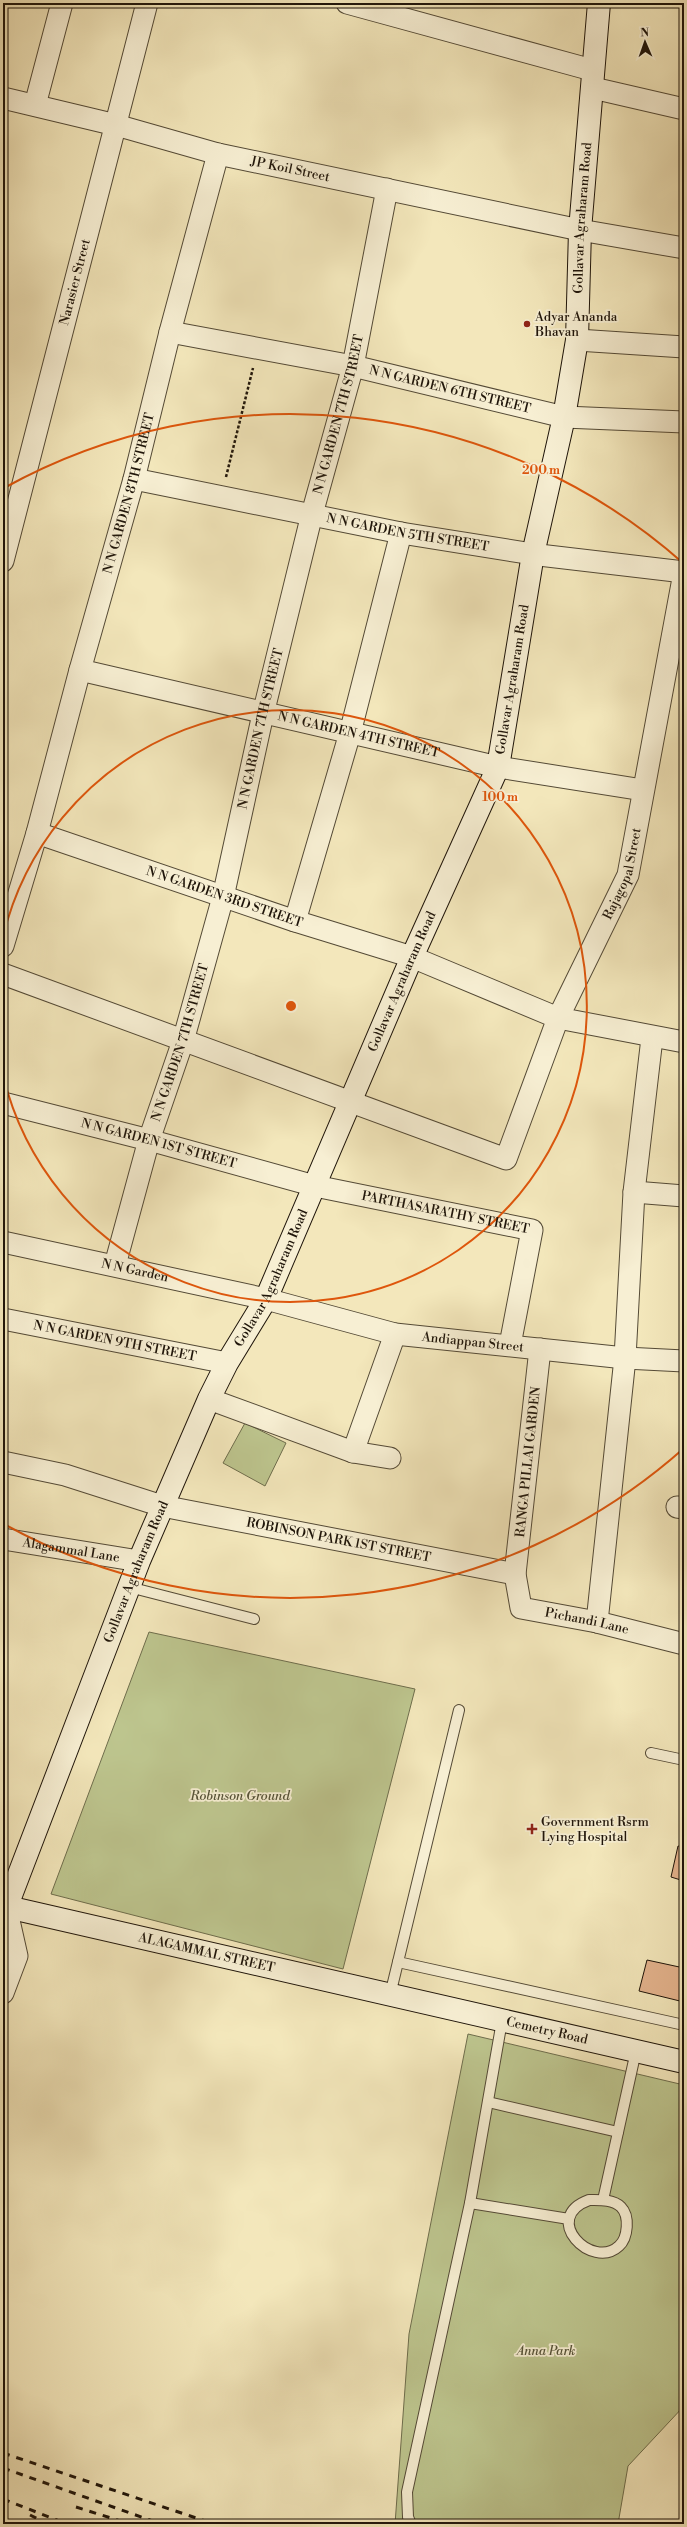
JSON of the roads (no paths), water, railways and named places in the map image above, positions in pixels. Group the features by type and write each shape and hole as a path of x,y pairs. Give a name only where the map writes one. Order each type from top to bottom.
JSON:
{"street":[{"path":"34,104 62,3"},
{"name":"Narasier Street","path":"3,561 147,3"},
{"path":"347,3 593,79 684,109"},
{"name":"Gollavar Agraharam Road","path":"4,1910 139,1561 162,1506 209,1399 227,1363 266,1299 351,1103 412,957 498,767 534,554 564,418 577,340 580,230 599,3"},
{"name":"JP Koil Street","path":"3,98 34,104 116,125 218,154 580,230 684,248"},
{"name":"N N GARDEN 8TH STREET","path":"3,946 38,833 80,670 134,479 170,332 218,154"},
{"name":"N N GARDEN 7TH STREET","path":"115,1265 149,1140 183,1041 223,897 263,714 312,514 353,366 387,189"},
{"name":"N N GARDEN 6TH STREET","path":"170,332 353,366 564,418 684,422"},
{"path":"577,340 684,347"},
{"name":"N N GARDEN 5TH STREET","path":"134,479 401,533 534,554 684,572"},
{"path":"295,921 350,733 401,533"},
{"name":"Rajagopal Street","path":"351,1103 506,1159 558,1018 628,875 684,572"},
{"name":"N N GARDEN 4TH STREET","path":"80,670 263,714 498,767 643,790"},
{"name":"N N GARDEN 3RD STREET","path":"38,833 295,921 412,957 558,1018 652,1038 684,1042"},
{"path":"3,974 351,1103"},
{"path":"597,1622 625,1358 634,1192 652,1038"},
{"name":"N N GARDEN 1ST STREET","path":"3,1104 149,1140 315,1186"},
{"name":"PARTHASARATHY STREET","path":"315,1186 532,1230 510,1345"},
{"path":"634,1192 684,1196"},
{"name":"N N Garden","path":"3,1242 115,1265 266,1299"},
{"name":"Andiappan Street","path":"266,1299 395,1334 625,1358 684,1361"},
{"name":"N N GARDEN 9TH STREET","path":"3,1319 227,1363"},
{"path":"353,1452 395,1334"},
{"name":"RANGA PILLAI GARDEN","path":"515,1574 540,1349"},
{"path":"209,1399 353,1452 390,1458"},
{"name":"ROBINSON PARK 1ST STREET","path":"3,1462 65,1475 162,1506 515,1574"},
{"name":"Alagammal Lane","path":"3,1539 139,1561"},
{"name":"Pichandi Lane","path":"515,1574 521,1608 597,1622 684,1644"},
{"path":"3,1993 17,1956 4,1910"},
{"name":"ALAGAMMAL STREET","path":"4,1910 400,1998"},
{"name":"Cemetry Road","path":"400,1998 684,2062"}],"lane":[{"path":"129,1587 254,1619"},
{"path":"400,1998 398,1962 459,1710"},
{"path":"651,1753 684,1760"},
{"path":"398,1962 684,2025"},
{"path":"411,2524 408,2517 407,2492 470,2204 502,2021"},
{"path":"604,2200 636,2052"},
{"path":"488,2102 618,2132"},
{"path":"589,2200 604,2200 621,2207 626,2219 626,2235 620,2246 608,2253 590,2250 577,2243 569,2231 569,2219 579,2204 589,2200"},
{"path":"470,2204 569,2219"}],"railway":[{"path":"3,2453 214,2524"},
{"path":"3,2468 161,2524"},
{"path":"3,2499 67,2524"},
{"path":"76,2507 130,2524"},
{"path":"30,2515 48,2524"}],"place":[{"name":"Adyar Ananda Bhavan","path":"527,324"},
{"name":"Government Rsrm Lying Hospital","path":"532,1829"}],"park label":[{"name":"Robinson Ground","path":"240,1796"},
{"name":"Anna Park","path":"546,2351"}]}
